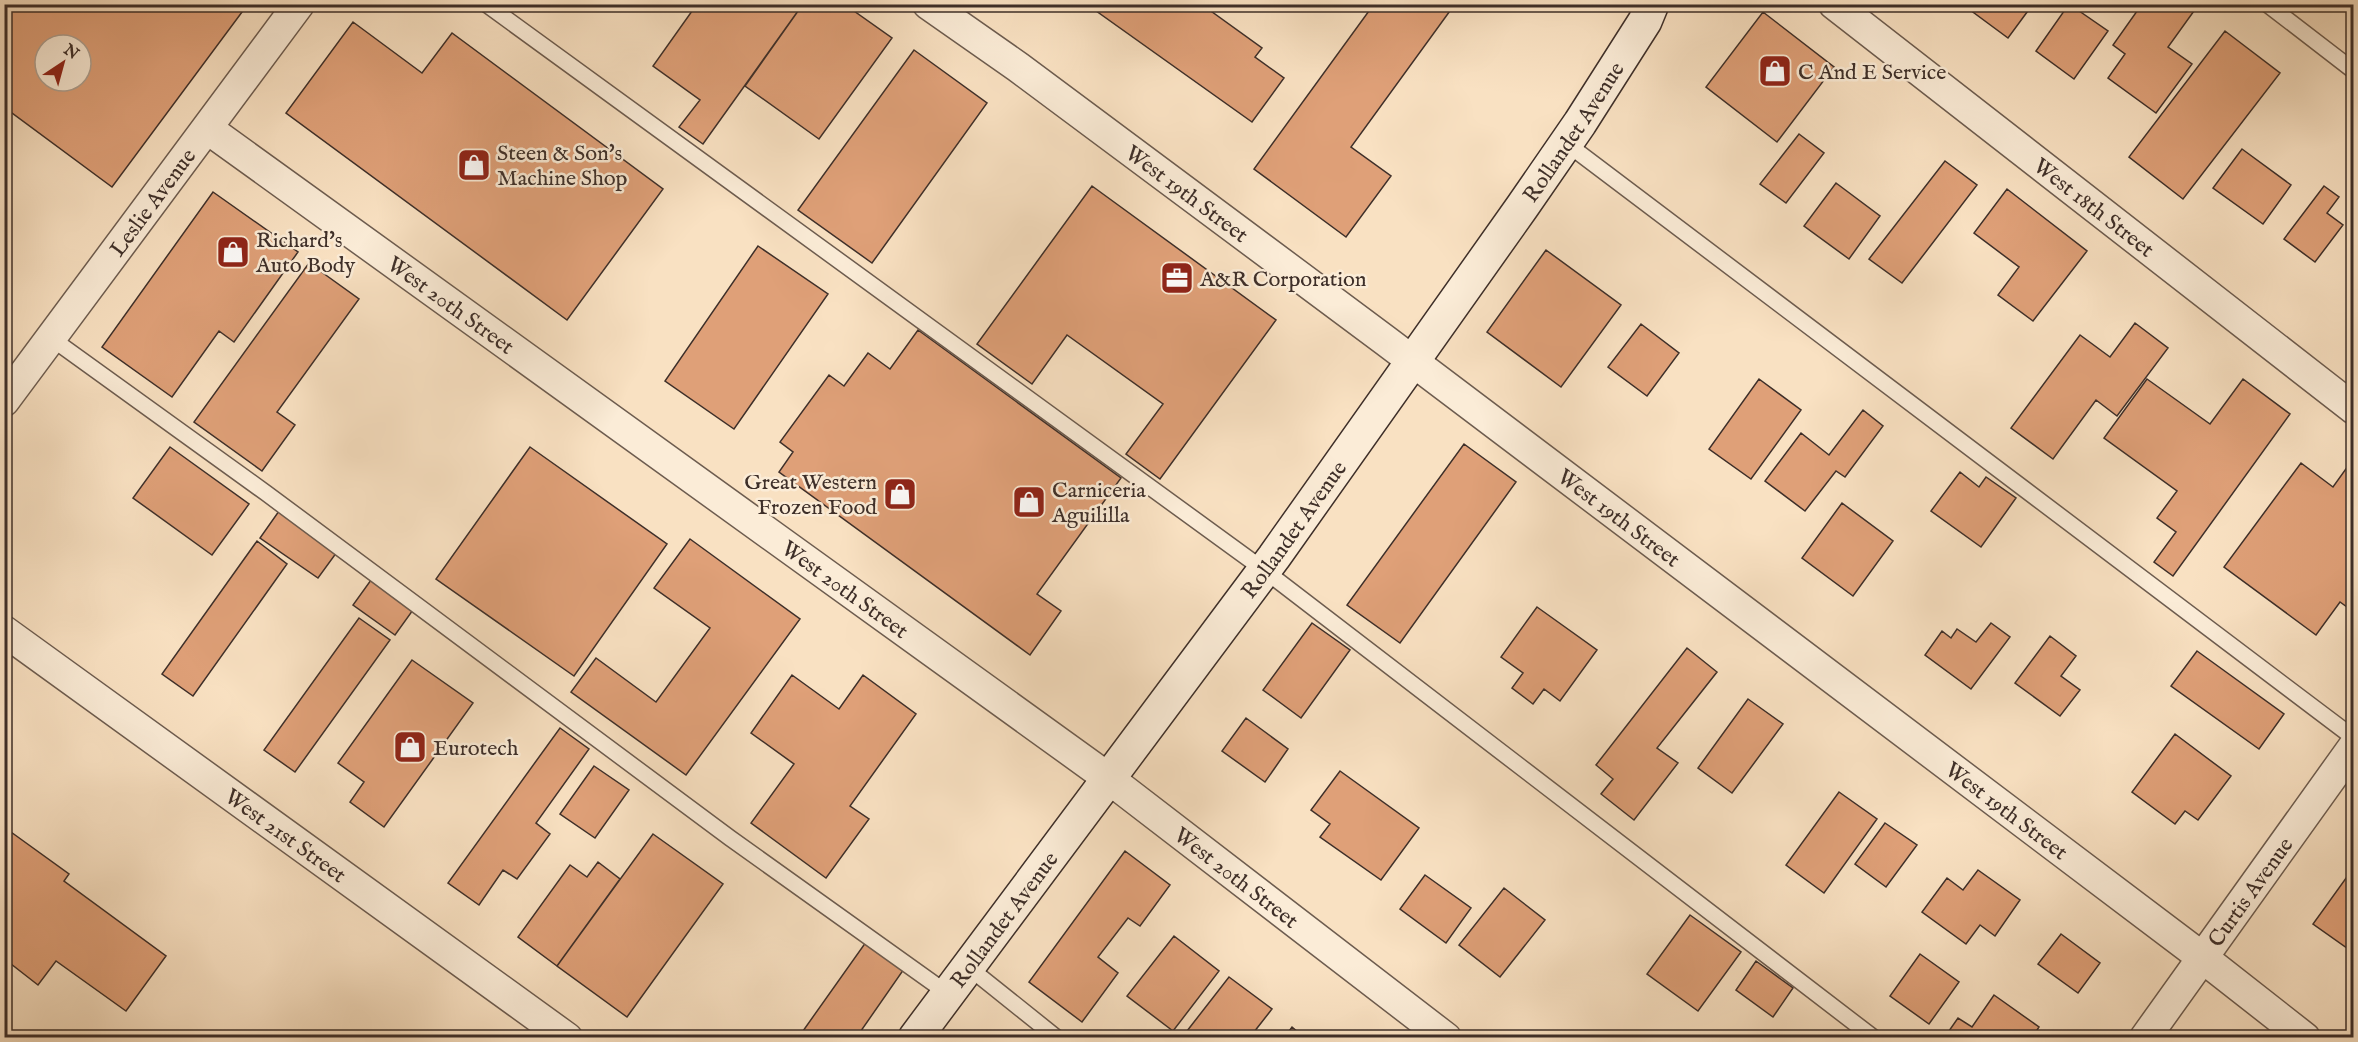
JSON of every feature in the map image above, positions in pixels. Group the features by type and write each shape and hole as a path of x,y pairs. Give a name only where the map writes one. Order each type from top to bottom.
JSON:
{"street":[{"name":"Leslie Avenue","path":"4,401 299,4"},
{"name":"West 19th Street","path":"928,4 1027,74 1414,362 2306,1038"},
{"name":"Rollandet Avenue","path":"915,1038 1264,570 1414,362 1566,143 1639,30 1652,4"},
{"name":"West 18th Street","path":"1834,4 2354,410"},
{"name":"West 20th Street","path":"208,129 1108,778 1446,1038"},
{"name":"West 21st Street","path":"4,631 567,1038"},
{"name":"Curtis Avenue","path":"2145,1038 2354,747"}],"lane":[{"path":"486,4 1264,570 1874,1038"},
{"path":"2267,4 2354,71"},
{"path":"1566,143 2354,738"},
{"path":"51,338 266,493 721,831 947,993"},
{"path":"967,966 1057,1038"}],"building":[{"path":"15,4 248,4 112,187 4,107 4,9"},
{"path":"697,4 803,4 703,144 679,127 700,100 653,66"},
{"path":"803,4 844,4 892,38 819,139 745,86"},
{"path":"1094,4 1201,4 1262,48 1255,57 1284,78 1252,122 1092,8"},
{"path":"1374,4 1455,4 1351,147 1391,176 1346,237 1254,169"},
{"path":"1962,4 2033,4 2008,38"},
{"path":"2069,4 2108,31 2074,79 2036,51"},
{"path":"2142,4 2199,4 2168,47 2192,64 2156,113 2108,78 2125,54 2113,45"},
{"path":"1763,12 1834,67 1777,142 1706,87"},
{"path":"353,22 422,73 452,33 663,189 567,320 286,113"},
{"path":"2225,31 2280,73 2183,199 2129,157"},
{"path":"914,50 987,103 872,263 798,210"},
{"path":"1799,134 1824,153 1786,203 1760,184"},
{"path":"2242,149 2291,185 2263,224 2213,188"},
{"path":"1945,161 1977,185 1902,283 1869,259"},
{"path":"1836,183 1880,216 1849,259 1804,226"},
{"path":"1092,186 1276,320 1160,479 1126,454 1163,404 1067,335 1032,384 977,344"},
{"path":"2324,186 2339,197 2327,213 2343,225 2315,262 2284,239"},
{"path":"2007,189 2087,251 2033,321 1998,295 2019,267 1974,233"},
{"path":"213,192 298,252 234,342 219,331 172,397 102,347"},
{"path":"758,246 828,294 734,429 665,381"},
{"path":"1546,250 1621,305 1561,387 1487,332"},
{"path":"309,263 359,299 277,412 295,425 262,471 194,422"},
{"path":"2135,323 2168,348 2117,416 2096,400 2053,459 2011,428 2080,335 2110,357"},
{"path":"1641,324 1679,353 1647,396 1608,367"},
{"path":"918,330 1121,478 1037,594 1061,611 1030,655 779,472 793,452 780,442 829,375 844,386 868,353 890,369"},
{"path":"1759,379 1801,410 1751,479 1709,449"},
{"path":"2147,379 2210,424 2243,379 2290,414 2173,576 2154,562 2176,532 2157,518 2177,491 2104,438"},
{"path":"1863,410 1883,426 1845,477 1836,471 1805,511 1765,481 1801,433 1829,455"},
{"path":"1464,444 1516,482 1400,643 1347,605"},
{"path":"170,447 249,504 212,555 133,498"},
{"path":"530,447 667,544 574,676 436,579"},
{"path":"2353,459 2354,612 2340,602 2316,635 2224,567 2301,463 2333,487"},
{"path":"1960,472 1979,487 1986,477 2016,498 1981,547 1931,511"},
{"path":"1842,503 1893,541 1853,596 1802,558"},
{"path":"279,511 337,552 318,578 260,538"},
{"path":"690,539 800,619 686,775 571,692 596,658 656,702 710,628 654,588"},
{"path":"257,541 287,564 193,696 162,674"},
{"path":"371,580 413,610 395,635 353,605"},
{"path":"1537,607 1597,650 1560,701 1544,689 1533,704 1512,688 1523,673 1501,657"},
{"path":"359,618 390,640 295,772 264,750"},
{"path":"1312,623 1350,650 1301,718 1263,690"},
{"path":"1991,623 2010,637 1971,689 1925,655 1942,631 1951,638 1957,629 1976,642"},
{"path":"2050,636 2076,656 2061,676 2080,690 2060,716 2015,683"},
{"path":"1687,648 1717,672 1657,748 1678,763 1634,820 1601,794 1613,779 1596,765"},
{"path":"2197,651 2284,714 2259,749 2171,686"},
{"path":"412,660 473,703 384,827 350,802 364,782 338,763"},
{"path":"792,675 839,709 863,675 916,714 850,806 869,819 826,878 751,823 794,764 751,733"},
{"path":"1748,699 1783,724 1732,793 1698,768"},
{"path":"1246,718 1288,749 1265,782 1222,751"},
{"path":"560,728 589,749 536,823 550,834 517,879 503,870 479,905 448,883"},
{"path":"2175,734 2231,776 2198,820 2185,811 2175,824 2132,792"},
{"path":"594,766 629,790 595,838 560,814"},
{"path":"1340,771 1419,828 1381,880 1320,837 1330,824 1311,810"},
{"path":"1839,792 1877,819 1824,893 1786,865"},
{"path":"1885,823 1917,845 1886,887 1855,864"},
{"path":"4,827 69,874 64,881 166,956 126,1011 56,961 38,985 11,964 4,972"},
{"path":"653,834 723,884 627,1017 557,966"},
{"path":"1125,851 1170,885 1140,926 1128,918 1098,957 1118,973 1082,1022 1029,982"},
{"path":"598,862 620,879 557,966 518,937 570,865 587,877"},
{"path":"2354,867 2354,953 2313,924"},
{"path":"1978,870 2020,900 1995,936 1980,925 1966,944 1922,912 1947,878 1963,890"},
{"path":"1425,875 1471,908 1446,943 1400,909"},
{"path":"1504,888 1545,920 1500,977 1459,945"},
{"path":"1690,915 1741,952 1698,1011 1647,974"},
{"path":"2061,934 2100,963 2078,993 2038,964"},
{"path":"1174,936 1219,971 1173,1031 1127,996"},
{"path":"866,942 904,969 856,1038 798,1038"},
{"path":"1920,954 1959,982 1929,1024 1890,996"},
{"path":"1756,961 1793,988 1773,1017 1736,990"},
{"path":"1229,977 1272,1009 1254,1032 1261,1038 1195,1038 1187,1031"},
{"path":"1994,995 2039,1027 2032,1038 1944,1038 1958,1018 1972,1027"},
{"path":"1292,1027 1305,1038 1284,1038"}],"place":[{"name":"C And E Service","path":"1775,71"},
{"name":"Steen & Son's Machine Shop","path":"474,165"},
{"name":"Richard's Auto Body","path":"233,252"},
{"name":"A&R Corporation","path":"1177,278"},
{"name":"Great Western Frozen Food","path":"900,494"},
{"name":"Carniceria Aguililla","path":"1029,502"},
{"name":"Eurotech","path":"410,747"}]}
